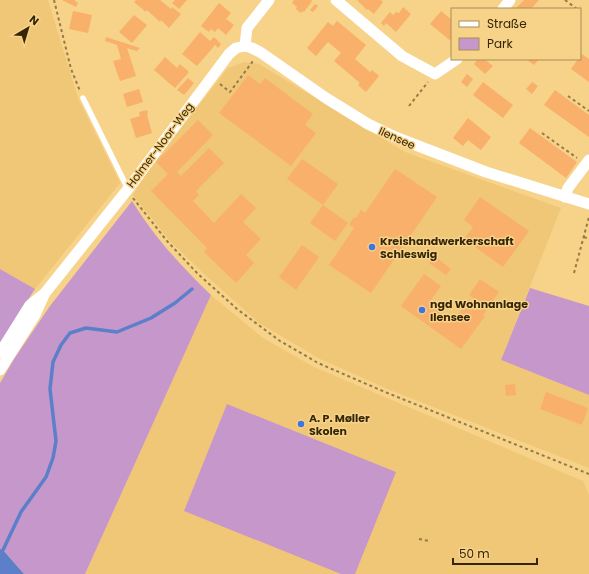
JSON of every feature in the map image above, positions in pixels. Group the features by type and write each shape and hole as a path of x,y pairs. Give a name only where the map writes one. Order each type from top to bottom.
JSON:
{"street":[{"path":"245,46 248,28 269,0"},
{"path":"336,0 402,56 435,74 456,60"},
{"path":"504,8 510,0"},
{"name":"Holmer-Noor-Weg","path":"0,353 30,305 45,293 128,189 229,54 236,48 245,46"},
{"name":"Ilensee","path":"245,46 260,52 326,98 383,132 432,153 486,172 589,204"},
{"path":"565,197 568,188 587,162"},
{"name":"Holmer-Noor-Weg","path":"0,370 35,315 45,293"}],"lane":[{"path":"83,98 128,189"}],"path":[{"path":"54,0 71,69 83,98"},
{"path":"565,0 576,8"},
{"path":"211,77 230,92 253,62"},
{"path":"409,106 435,74"},
{"path":"568,96 589,111"},
{"path":"542,133 587,162"},
{"path":"128,189 134,200 167,242 198,274 237,309 280,341 318,363 385,392 589,474"},
{"path":"574,274 589,217"},
{"path":"584,237 589,239"},
{"path":"419,539 429,541"}],"shaded area":[{"path":"0,0 48,0 78,98 120,183 35,289 0,269"},
{"path":"244,62 259,64 405,152 561,208 501,360 589,395 589,468 390,390 320,359 259,323 169,240 133,195 152,165 228,68"},
{"name":"A. P. Møller Skolen","path":"211,295 263,338 314,367 583,481 589,495 589,574 85,574"}],"green space":[{"path":"132,201 168,251 211,295 85,574 24,574 3,550 0,549 0,383 14,359 50,306"},
{"path":"0,269 35,289 0,343"},
{"path":"530,288 589,306 589,395 501,360"},
{"path":"227,404 396,472 355,574 341,574 184,511"}],"water":[{"path":"0,549 3,550 24,574 0,574"}],"building":[{"path":"62,0 75,0 78,3 76,7"},
{"path":"136,0 160,0 171,9 172,7 181,14 169,28 161,20 160,22 147,10 146,12 134,2"},
{"path":"175,0 187,0 179,9 172,3"},
{"path":"294,0 312,1 304,12 302,11 301,13 292,3"},
{"path":"357,0 381,0 383,2 374,14 368,9 367,10"},
{"path":"524,0 539,0 532,8 516,8"},
{"path":"219,3 231,13 226,19 234,25 226,35 218,28 215,32 211,29 209,32 201,26"},
{"path":"315,4 318,6 313,12 310,10"},
{"path":"403,7 411,14 396,32 386,23 384,26 381,23 390,12 393,15 396,12 399,13"},
{"path":"73,11 92,15 88,33 69,29"},
{"path":"441,11 451,19 451,41 430,24"},
{"path":"134,15 147,25 132,43 119,32"},
{"path":"337,21 366,45 355,59 370,72 372,70 379,76 366,92 358,85 360,83 334,61 341,53 328,42 316,56 307,48 328,22 333,26"},
{"path":"200,32 210,41 214,37 221,44 218,48 215,45 197,66 182,54"},
{"path":"106,37 140,48 137,51 127,48 136,76 120,81 113,61 121,59 117,45 105,41"},
{"path":"582,54 589,59 589,82 571,69 577,60 581,60"},
{"path":"165,57 177,68 180,64 189,72 175,88 154,70"},
{"path":"477,60 485,60 493,66 485,74 474,64"},
{"path":"527,60 538,60 534,65"},
{"path":"467,74 473,79 467,87 461,82"},
{"path":"248,75 260,84 265,78 313,114 305,125 316,133 291,166 219,113"},
{"path":"188,78 194,83 184,95 177,90"},
{"path":"483,82 513,105 503,118 473,95"},
{"path":"532,82 538,86 532,94 526,89"},
{"path":"139,89 143,102 127,107 123,94"},
{"path":"555,90 589,115 589,137 544,105"},
{"path":"147,110 152,133 136,138 130,119 140,116 139,112"},
{"path":"468,118 491,137 481,150 468,140 463,146 453,138"},
{"path":"198,120 213,135 177,172 181,176 209,148 224,163 196,191 199,195 193,201 214,223 241,194 256,208 243,222 261,239 246,255 254,263 236,283 204,252 207,248 151,191 168,174 156,162"},
{"path":"530,128 577,162 566,178 519,143"},
{"path":"302,159 338,184 323,205 287,179"},
{"name":"Kreishandwerkerschaft Schleswig","path":"395,169 437,197 371,293 329,265 354,228 349,225 354,217 356,218 361,210 365,213"},
{"path":"480,197 529,231 503,267 464,239 473,227 464,220"},
{"path":"323,205 348,223 335,241 310,223"},
{"path":"302,245 319,257 296,290 279,277"},
{"path":"434,256 451,269 446,275 429,263"},
{"name":"ngd Wohnanlage Ilensee","path":"424,274 441,286 428,304 453,322 469,299 474,303 476,300 469,295 480,279 499,292 483,315 485,316 461,349 401,306"},
{"path":"515,384 516,395 506,396 505,385"},
{"path":"546,392 588,408 582,425 540,409"}],"waterway":[{"path":"3,550 21,512 46,477 53,458 56,441 50,389 53,362 61,345 70,333 86,328 117,332 151,318 175,303 192,289"}],"place":[{"name":"Kreishandwerkerschaft Schleswig","path":"372,247"},
{"name":"ngd Wohnanlage Ilensee","path":"422,310"},
{"name":"A. P. Møller Skolen","path":"301,424"}]}
